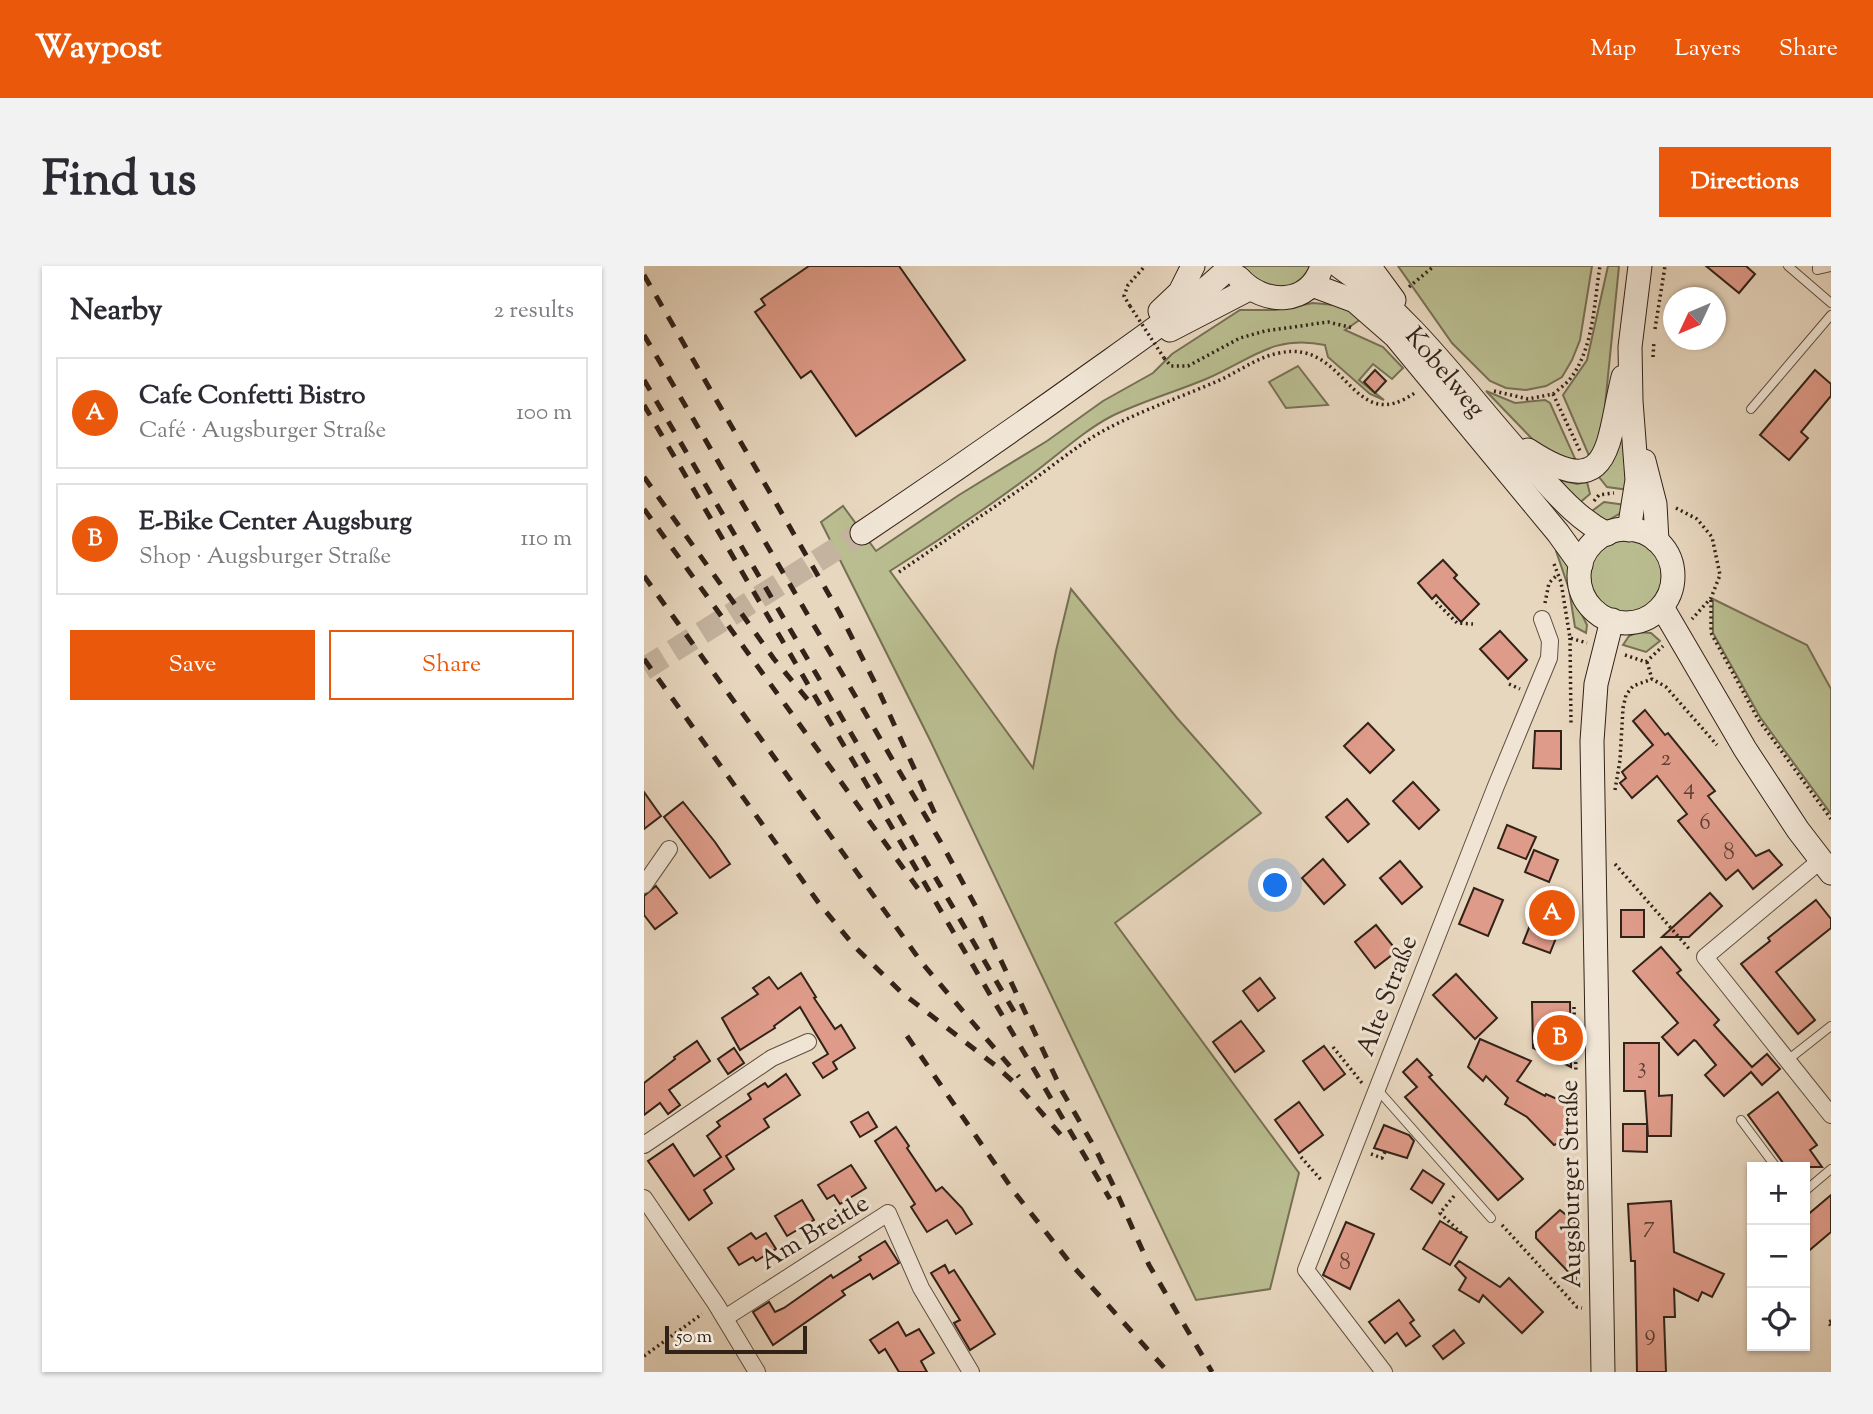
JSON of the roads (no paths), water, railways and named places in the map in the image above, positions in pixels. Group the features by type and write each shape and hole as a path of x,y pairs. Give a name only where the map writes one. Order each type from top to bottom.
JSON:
{"main road":[{"path":"1102,366 1180,292 1193,266"},
{"path":"862,533 1102,366 1204,292 1232,266 1248,289 1263,297 1281,299 1298,294 1317,275"},
{"name":"Kobelweg","path":"1339,266 1412,330 1577,515 1618,532"},
{"path":"1369,266 1412,330"},
{"path":"1502,433 1553,467 1589,469 1600,463 1608,448 1630,347 1640,266"},
{"name":"Kobelweg","path":"1317,275 1355,301 1395,336 1558,533 1581,565"},
{"path":"1102,366 1248,289"},
{"path":"1618,532 1637,480 1630,347"},
{"path":"1635,435 1651,482 1657,541"},
{"path":"1639,531 1657,541 1666,552 1673,574 1668,597 1662,607 1643,620 1612,620 1598,613 1584,595 1580,584 1581,565 1587,550 1595,541 1618,532 1639,531"},
{"path":"1662,607 1745,749 1826,867"},
{"name":"Augsburger Straße","path":"1602,1372 1592,741 1593,702 1612,620"}],"street":[{"name":"Alte Straße","path":"1384,1372 1306,1270 1549,657 1550,641 1542,620"},
{"path":"644,885 669,849"},
{"path":"1826,867 1705,957 1831,1115"},
{"path":"644,1145 772,1058 807,1042"},
{"path":"644,1198 720,1311 757,1372"},
{"name":"Am Breitle","path":"720,1311 888,1213 921,1288 971,1372"}],"lane":[{"path":"1788,266 1831,303"},
{"path":"1807,282 1817,268 1831,267"},
{"path":"1751,409 1831,315"},
{"path":"1788,1059 1831,1026"},
{"path":"1377,1089 1491,1218"},
{"path":"1741,1120 1772,1162"},
{"path":"1810,1187 1831,1169"}],"tunnel":[{"path":"644,669 862,533"}],"railway":[{"path":"644,275 839,612 877,687 935,814"},
{"path":"644,335 943,846 976,907 1062,1091 1096,1150 1149,1265 1212,1372"},
{"path":"644,380 1019,1020"},
{"path":"644,405 1110,1199"},
{"path":"644,477 774,659 808,700"},
{"path":"644,509 919,890"},
{"path":"644,576 922,963 1019,1077"},
{"path":"644,659 818,902 855,947 901,992 996,1066 1021,1089 1068,1143"},
{"path":"907,1036 1015,1193 1071,1264 1168,1372"}],"place":[{"name":"Cafe Confetti Bistro","path":"1552,913"},
{"name":"E-Bike Center Augsburg","path":"1560,1038"}]}
